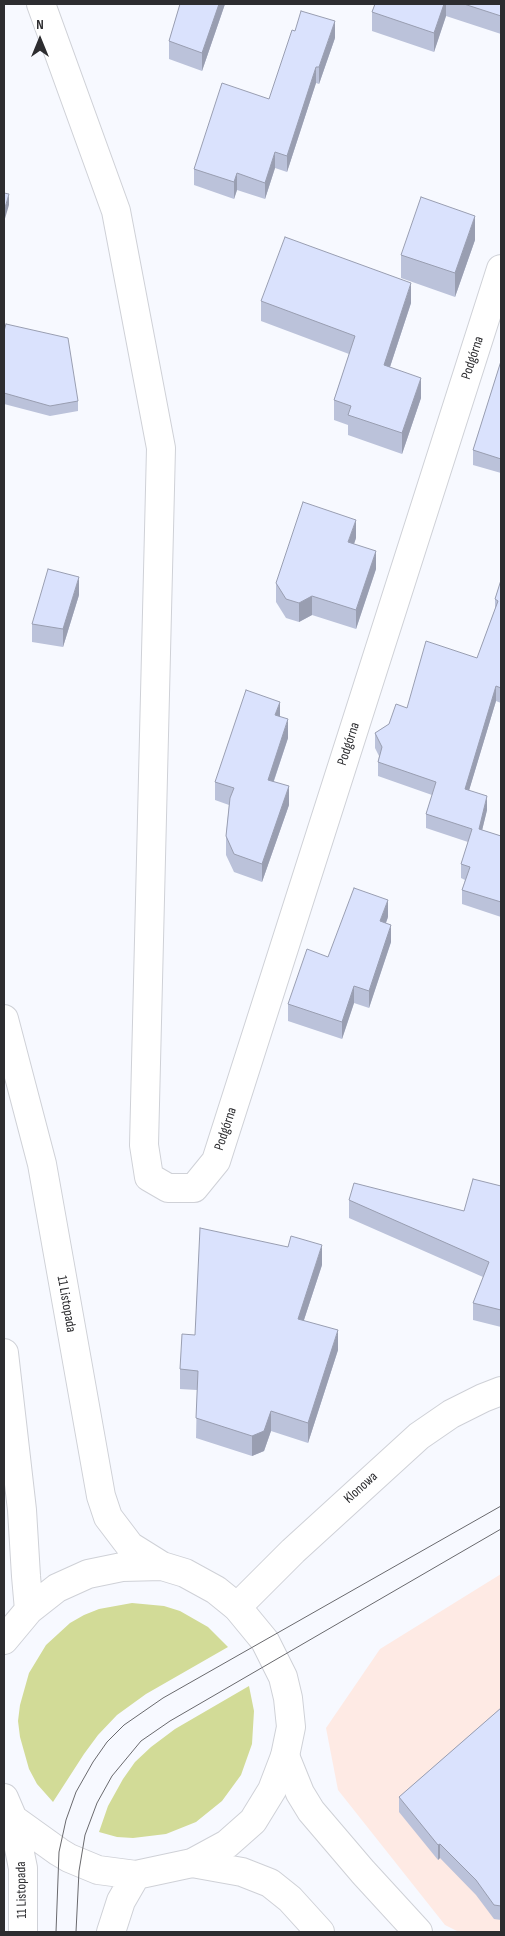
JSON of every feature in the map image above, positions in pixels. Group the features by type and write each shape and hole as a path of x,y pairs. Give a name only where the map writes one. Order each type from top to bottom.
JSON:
{"street":[{"name":"Podgórna","path":"41,4 116,211 161,448 144,1145 149,1177 168,1188 194,1188 216,1161 501,268"},
{"name":"11 Listopada","path":"4,1019 42,1164 101,1496 108,1517 130,1546 162,1566"},
{"path":"4,1353 22,1510 29,1610"},
{"name":"Klonowa","path":"237,1607 293,1551 419,1436 451,1414 483,1398 501,1392"},
{"path":"4,1639 29,1610 57,1588 88,1574 122,1566 162,1566 186,1573 216,1590 237,1607 265,1641 283,1677 288,1698 291,1727 285,1756 272,1790 253,1821 227,1844 192,1863 136,1875 98,1870 69,1858 8,1809"},
{"path":"285,1756 300,1793 312,1811 363,1872 418,1932"},
{"name":"11 Listopada","path":"8,1809 24,1868 22,1932"},
{"path":"192,1863 242,1872 270,1883 290,1899 320,1932"},
{"path":"111,1932 121,1901 136,1875"}],"shaded area":[{"path":"501,1574 501,1932 459,1932 445,1925 338,1790 326,1728 380,1649"}],"green space":[{"path":"132,1603 164,1606 180,1611 208,1627 228,1647 146,1694 117,1715 98,1735 84,1754 53,1802 37,1784 29,1769 20,1737 18,1721 20,1705 29,1673 46,1645 70,1623 99,1609"},
{"path":"249,1686 254,1711 252,1744 241,1775 222,1801 196,1822 166,1834 133,1838 117,1837 99,1832 108,1806 135,1762 175,1729"}],"building":[{"path":"180,4 219,4 202,53 169,41"},
{"path":"375,4 444,4 434,33 372,12"},
{"path":"464,4 501,4 501,16"},
{"path":"301,11 335,21 319,67 316,67 287,156 275,152 265,183 237,173 234,182 194,169 222,83 269,99 292,30 295,31"},
{"path":"4,193 9,194 4,211"},
{"path":"421,197 475,216 455,273 401,255"},
{"path":"285,237 411,283 384,365 421,378 402,433 348,415 351,406 334,400 355,336 261,301"},
{"path":"6,324 68,338 78,401 50,406 4,393 4,331"},
{"path":"501,361 501,459 473,450"},
{"path":"303,502 356,520 348,542 376,551 356,610 312,596 299,603 286,599 276,583"},
{"path":"48,569 79,577 63,629 32,624"},
{"path":"501,580 501,688 496,686 465,789 487,796 479,829 501,836 501,902 462,890 470,867 461,864 472,829 426,814 436,782 378,762 382,747 375,733 389,724 396,704 407,708 426,641 477,658 498,601 495,599"},
{"path":"246,690 280,702 275,715 288,719 268,780 289,786 262,864 234,854 226,836 230,798 234,788 215,782"},
{"path":"354,888 388,900 380,921 391,925 369,991 354,986 342,1022 288,1004 307,949 328,957"},
{"path":"473,1179 501,1186 501,1310 473,1303 489,1262 349,1200 354,1183 464,1211"},
{"path":"200,1228 288,1247 291,1236 322,1245 298,1319 338,1330 308,1423 271,1411 264,1431 252,1436 196,1418 198,1371 180,1369 182,1334 195,1335"},
{"path":"501,1708 501,1906 494,1905 476,1880 440,1844 438,1845 399,1797"}],"tram line":[{"path":"56,1932 59,1852 66,1820 76,1792 93,1762 107,1742 124,1725 163,1698 501,1506"},
{"path":"76,1932 79,1871 85,1835 97,1803 112,1776 141,1741 170,1721 501,1529"}]}
